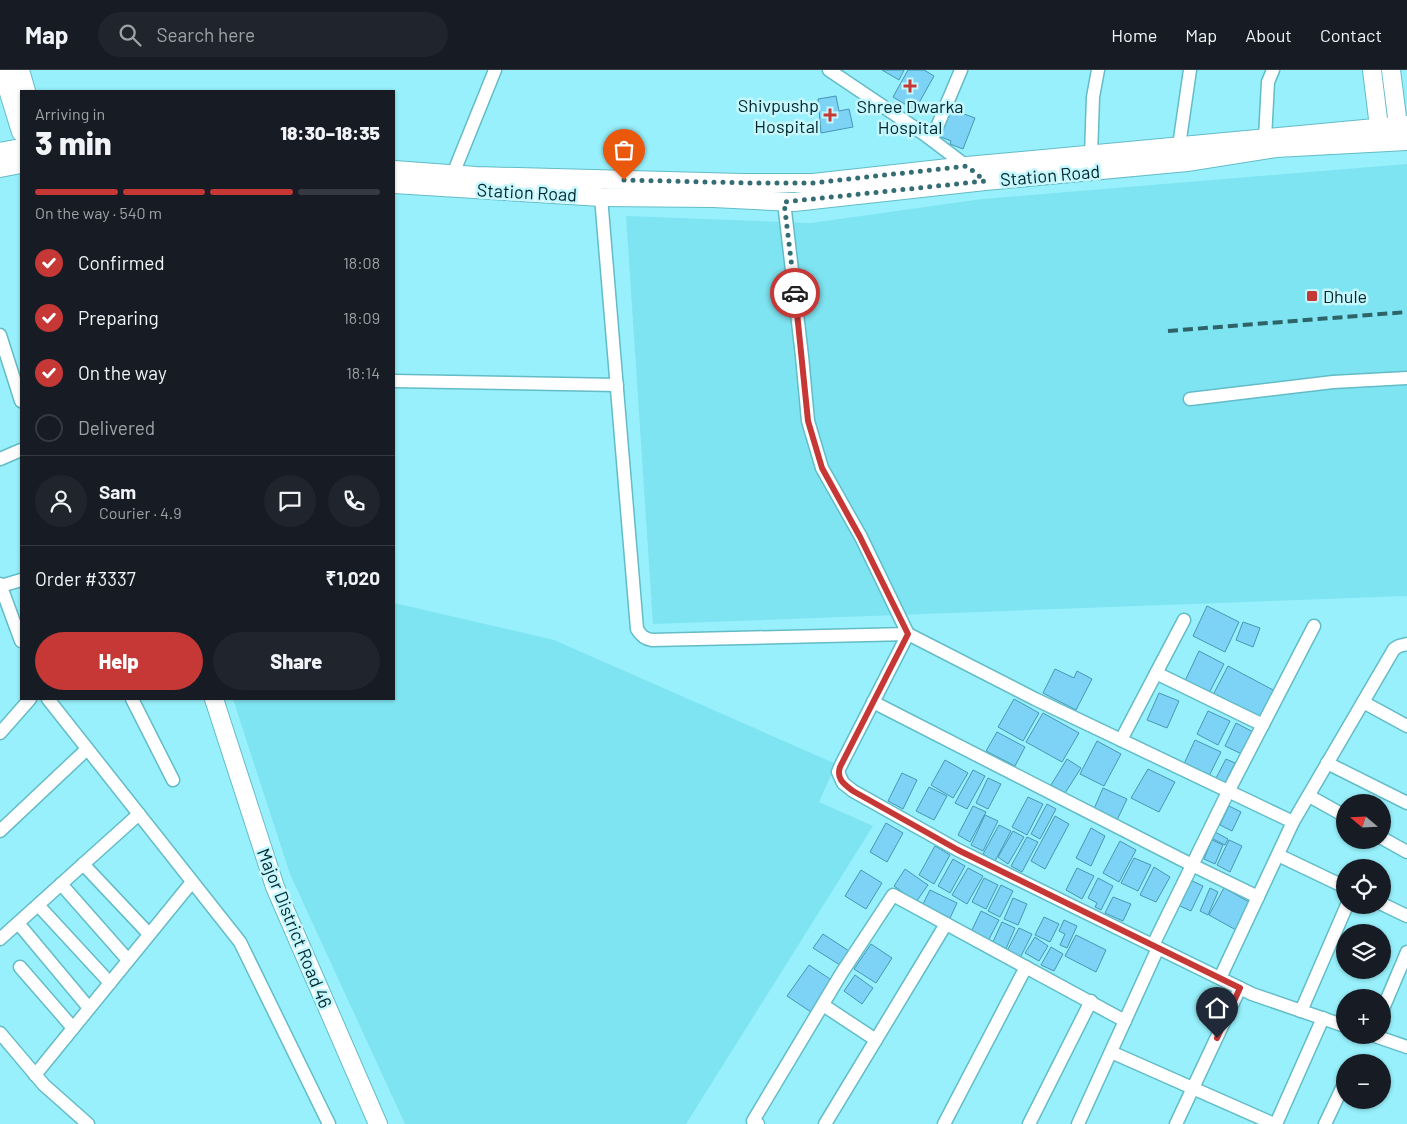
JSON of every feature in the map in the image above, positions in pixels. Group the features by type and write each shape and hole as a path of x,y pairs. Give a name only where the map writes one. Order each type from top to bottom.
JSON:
{"main road":[{"path":"2,70 20,129"},
{"path":"20,70 26,90"},
{"path":"1372,70 1379,127"},
{"path":"1391,70 1403,125"},
{"name":"Station Road","path":"395,170 453,174 742,183 813,183 967,166 1403,125"},
{"name":"Station Road","path":"395,184 601,197 713,198 784,202 985,181 1096,172 1187,162 1276,148 1407,142"},
{"path":"0,152 20,148"},
{"path":"0,168 20,164"},
{"name":"Major District Road 46","path":"214,700 275,886 378,1124"}],"street":[{"path":"453,174 495,70"},
{"path":"829,70 932,139 985,181"},
{"path":"932,139 961,70"},
{"path":"1091,155 1093,97 1098,70"},
{"path":"1179,146 1190,70"},
{"path":"1265,138 1268,82 1272,70"},
{"path":"601,197 637,629 641,635 652,640 908,634 1035,699 1293,822"},
{"path":"784,202 808,421 822,468 860,537 908,634"},
{"path":"0,335 20,398"},
{"path":"1190,399 1333,382 1407,378"},
{"path":"395,381 617,385"},
{"path":"0,458 20,450"},
{"path":"20,580 0,585 20,638"},
{"path":"1121,740 1184,620"},
{"path":"1078,1124 1125,1021 1192,865 1314,626"},
{"path":"908,634 840,767 838,772 839,778 843,783 853,791 958,850 1252,994 1336,1023"},
{"path":"1220,978 1293,822 1394,649 1407,644"},
{"path":"1156,673 1263,725"},
{"path":"0,733 5,719 29,700"},
{"path":"49,700 240,942 329,1124"},
{"path":"132,700 172,780"},
{"path":"873,702 1258,897"},
{"path":"1363,702 1407,726"},
{"path":"0,832 87,749"},
{"path":"1327,763 1407,803"},
{"path":"1309,796 1336,811"},
{"path":"0,939 139,814"},
{"path":"1391,843 1407,852"},
{"path":"1278,855 1336,883"},
{"path":"84,864 149,934"},
{"path":"36,1075 192,882"},
{"path":"61,884 128,960"},
{"path":"758,1124 753,1121 892,895 1125,1021"},
{"path":"38,905 110,983"},
{"path":"1391,908 1407,916"},
{"path":"1301,1011 1343,914"},
{"path":"18,923 89,1008"},
{"path":"825,1124 946,924"},
{"path":"1391,990 1407,952"},
{"path":"944,1124 1026,966"},
{"path":"20,967 73,1028"},
{"path":"1176,1124 1240,988"},
{"path":"1029,1124 1090,1001"},
{"path":"823,1005 876,1040"},
{"path":"1111,1052 1275,1124 1323,1018"},
{"path":"0,1033 44,1085 88,1124"},
{"path":"1391,1042 1407,1047"},
{"path":"1325,1124 1336,1101"}],"shaded area":[{"path":"1407,164 1407,596 653,624 626,216 811,223 982,199"},
{"path":"395,603 554,640 836,764 819,802 873,826 686,1124 405,1124 290,874 233,700 395,700"}],"building":[{"path":"882,70 904,70 899,80"},
{"path":"908,70 924,70 934,76 915,110 893,97"},
{"path":"836,96 839,111 849,109 853,127 821,133 818,99"},
{"path":"945,107 975,118 963,149 950,144 951,141 936,135"},
{"path":"1207,606 1239,622 1225,652 1193,636"},
{"path":"1243,622 1260,628 1253,647 1236,640"},
{"path":"1199,651 1224,664 1209,693 1185,681"},
{"path":"1228,666 1275,691 1260,720 1213,695"},
{"path":"1055,669 1074,678 1077,671 1092,679 1076,710 1043,693"},
{"path":"1159,693 1179,701 1167,728 1147,720"},
{"path":"1014,699 1039,713 1023,741 998,727"},
{"path":"1208,711 1230,721 1218,745 1197,734"},
{"path":"1043,713 1079,733 1062,762 1026,742"},
{"path":"1236,723 1255,733 1244,755 1225,746"},
{"path":"997,732 1025,747 1015,766 986,751"},
{"path":"1195,740 1221,752 1208,778 1183,766"},
{"path":"1097,741 1121,754 1104,786 1080,774"},
{"path":"1067,759 1081,768 1065,793 1051,785"},
{"path":"1226,759 1235,763 1224,785 1215,780"},
{"path":"945,760 968,773 953,798 931,785"},
{"path":"1148,769 1175,782 1159,812 1131,798"},
{"path":"973,770 985,776 967,809 955,803"},
{"path":"902,773 917,780 903,809 888,801"},
{"path":"988,778 1001,784 988,809 976,803"},
{"path":"929,787 947,796 934,820 916,811"},
{"path":"1103,788 1127,799 1117,820 1094,809"},
{"path":"1028,797 1043,804 1027,835 1012,827"},
{"path":"1047,804 1056,809 1040,839 1031,834"},
{"path":"973,806 986,812 970,842 958,835"},
{"path":"1229,806 1241,812 1232,831 1220,825"},
{"path":"985,815 998,821 983,851 971,845"},
{"path":"1055,816 1069,824 1045,869 1031,861"},
{"path":"886,823 903,833 887,862 870,852"},
{"path":"999,825 1011,831 995,861 983,854"},
{"path":"1091,828 1105,836 1091,866 1076,858"},
{"path":"1013,831 1024,837 1008,864 998,857"},
{"path":"1215,832 1228,839 1225,845 1211,838"},
{"path":"1027,837 1038,842 1022,872 1011,866"},
{"path":"1212,840 1223,845 1215,864 1204,859"},
{"path":"1229,840 1242,846 1230,872 1217,865"},
{"path":"1120,841 1136,850 1119,882 1103,873"},
{"path":"935,846 950,855 934,884 919,875"},
{"path":"1134,858 1151,865 1138,891 1121,883"},
{"path":"953,859 965,866 950,893 938,886"},
{"path":"1154,867 1170,877 1156,902 1140,895"},
{"path":"968,868 983,876 967,904 952,895"},
{"path":"1077,868 1094,876 1082,899 1066,890"},
{"path":"905,869 928,885 916,902 894,886"},
{"path":"861,870 882,883 866,909 845,896"},
{"path":"984,878 998,885 986,909 972,902"},
{"path":"1098,878 1113,886 1101,910 1095,907 1097,903 1088,898"},
{"path":"1190,880 1203,886 1191,911 1178,905"},
{"path":"1001,885 1013,891 1000,917 988,911"},
{"path":"1210,888 1218,892 1208,915 1200,911"},
{"path":"1224,888 1251,903 1236,930 1209,915"},
{"path":"930,890 957,903 950,918 923,904"},
{"path":"1113,897 1131,904 1123,921 1105,913"},
{"path":"1013,898 1027,904 1018,925 1004,919"},
{"path":"981,911 999,920 988,941 971,932"},
{"path":"1044,917 1059,924 1050,942 1035,935"},
{"path":"1064,920 1077,926 1067,948 1060,945 1065,934 1059,931"},
{"path":"1002,922 1015,928 1005,951 992,944"},
{"path":"1019,928 1032,934 1020,958 1007,951"},
{"path":"823,934 849,951 840,965 813,948"},
{"path":"1076,935 1106,950 1096,972 1065,956"},
{"path":"1035,937 1048,946 1039,961 1025,953"},
{"path":"871,944 892,958 876,983 854,969"},
{"path":"1051,947 1063,954 1054,971 1041,965"},
{"path":"809,965 833,981 811,1012 787,996"},
{"path":"855,975 873,988 862,1004 844,991"}],"railway":[{"path":"1168,331 1407,312"}],"way so far":[{"path":"624,180 813,183 967,166 985,181 784,202 795,293"}],"place":[{"name":"Shree Dwarka Hospital","path":"910,86"},
{"name":"Shivpushp Hospital","path":"830,115"},
{"name":"Dhule","path":"1312,296"}],"route":[{"path":"795,293 808,421 822,468 860,537 908,634 840,767 838,772 839,778 853,791 958,850 1240,988 1217,1038"}]}
